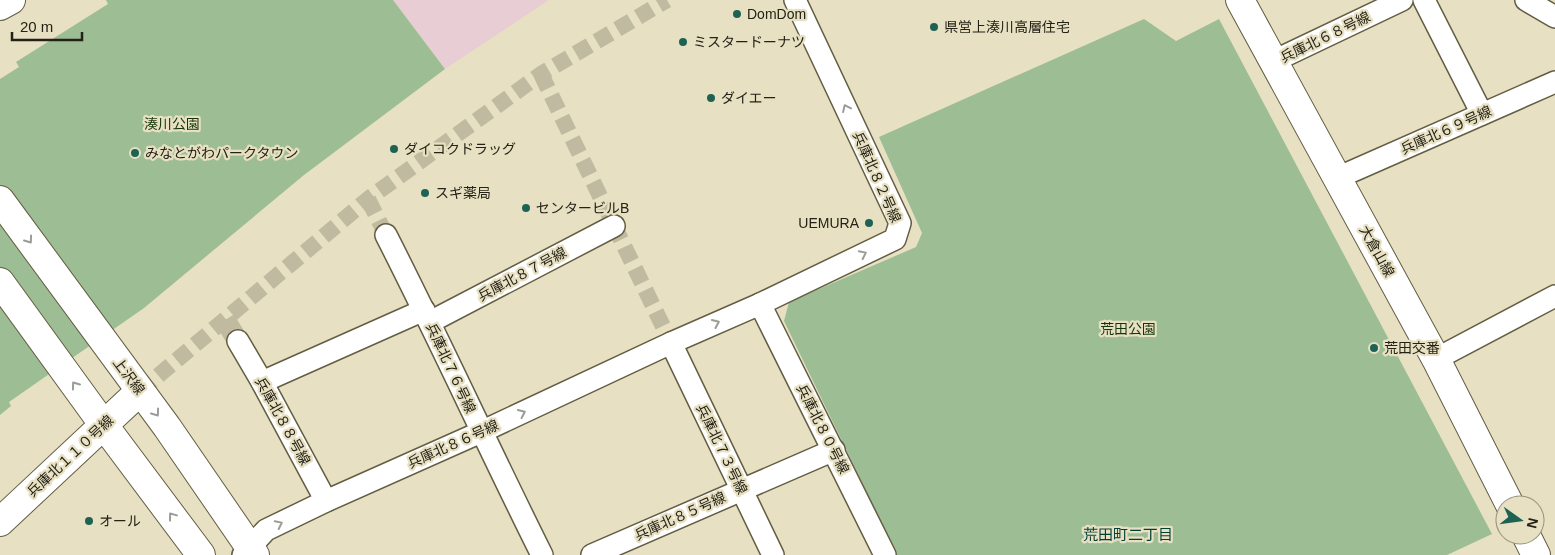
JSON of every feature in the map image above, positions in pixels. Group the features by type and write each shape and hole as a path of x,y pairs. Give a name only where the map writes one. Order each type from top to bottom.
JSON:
{"street":[{"path":"0,6 11,0"},
{"name":"兵庫北８２号線","path":"671,343 760,304 895,239 900,223 795,0"},
{"name":"大倉山線","path":"1240,0 1436,359 1505,495"},
{"name":"兵庫北６８号線","path":"1274,62 1402,0"},
{"path":"1424,0 1482,114"},
{"path":"1526,0 1553,21"},
{"name":"兵庫北６９号線","path":"1337,178 1555,82"},
{"name":"上沢線","path":"0,200 140,391 249,552"},
{"name":"兵庫北８７号線","path":"262,382 427,316 614,226"},
{"name":"兵庫北７６号線","path":"386,235 542,555"},
{"path":"0,282 201,555"},
{"path":"1436,359 1555,296"},
{"name":"兵庫北８０号線","path":"760,304 885,555"},
{"name":"兵庫北８８号線","path":"238,342 262,382 326,501"},
{"name":"兵庫北８６号線","path":"249,552 266,530 671,343"},
{"name":"兵庫北７３号線","path":"671,343 773,555"},
{"name":"兵庫北１１０号線","path":"0,522 140,391"},
{"name":"兵庫北８５号線","path":"592,555 834,450"}],"shaded area":[{"path":"393,0 549,0 445,69"}],"green space":[{"name":"湊川公園","path":"106,0 393,0 445,69 304,175 144,308 9,402 11,406 0,415 0,79 19,67 16,62 108,4"},
{"name":"荒田公園","path":"1144,19 1176,41 1219,19 1492,534 1447,555 897,555 784,321 789,302 916,247 922,233 879,137"}],"tunnel":[{"path":"140,391 368,199 541,74 667,0"},
{"path":"541,74 671,343"},
{"path":"368,199 386,235"},
{"path":"225,320 238,341"}],"place":[{"name":"DomDom","path":"737,14"},
{"name":"県営上湊川高層住宅","path":"934,27"},
{"name":"ミスタードーナツ","path":"683,42"},
{"name":"ダイエー","path":"711,98"},
{"name":"ダイコクドラッグ","path":"394,149"},
{"name":"みなとがわパークタウン","path":"135,153"},
{"name":"スギ薬局","path":"425,193"},
{"name":"センタービルB","path":"526,208"},
{"name":"UEMURA","path":"869,223"},
{"name":"荒田交番","path":"1374,348"},
{"name":"オール","path":"89,521"}],"district":[{"name":"荒田町二丁目","path":"1128,535"}]}
